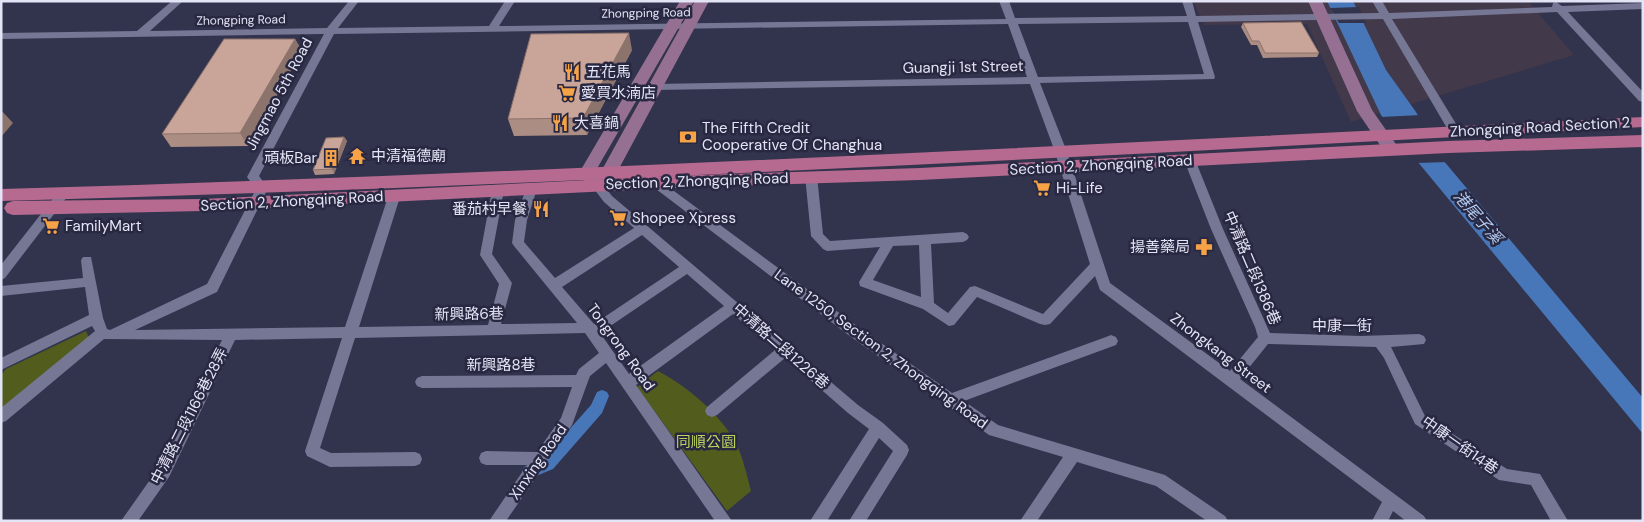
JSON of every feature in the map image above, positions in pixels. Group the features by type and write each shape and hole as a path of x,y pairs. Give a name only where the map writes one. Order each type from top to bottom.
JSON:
{"main road":[{"name":"Zhongqing Road Section 2","path":"1447,137 1643,122"},
{"name":"Section 2, Zhongqing Road","path":"1,208 52,207 598,177 920,174 1064,159 1379,134 1447,137"},
{"name":"Zhongqing Road Section 2","path":"1447,137 1643,141"},
{"name":"Section 2, Zhongqing Road","path":"653,176 1064,159 1190,160 1392,150 1447,137"},
{"name":"Section 2, Zhongqing Road","path":"1,195 394,196 531,189 598,177"}],"street":[{"path":"140,34 178,1"},
{"name":"Jingmao 5th Road","path":"257,196 253,177 331,30 354,1"},
{"path":"493,28 510,1"},
{"path":"598,177 672,26 687,1"},
{"path":"598,177 655,87 702,1"},
{"name":"Zhongkang Street","path":"1004,1 1064,159 1104,286 1419,521"},
{"path":"1186,1 1192,18"},
{"path":"1316,1 1327,17 1365,110 1379,134 1392,150"},
{"path":"1377,1 1380,16 1447,137"},
{"path":"1556,5 1643,99"},
{"name":"Zhongping Road","path":"1,36 1010,20 1327,17 1380,16 1556,5 1643,6"},
{"name":"Guangji 1st Street","path":"655,87 1210,78 1192,18"},
{"name":"中清路二段1386巷","path":"1190,160 1217,229 1262,326 1265,338 1231,380"},
{"name":"Lane 1250, Section 2, Zhongqing Road","path":"653,176 852,330 994,430 1160,480 1220,521"},
{"path":"811,176 818,236 827,246 963,237"},
{"name":"中清路二段1226巷","path":"598,177 608,199 853,409 878,427 902,450 857,521"},
{"name":"Tongrong Road","path":"531,189 521,220 518,244 591,330 724,521"},
{"path":"492,330 506,283 486,255 498,190"},
{"path":"3,271 63,194"},
{"path":"1,417 106,334 212,288 257,196"},
{"path":"394,196 312,451 330,460 415,459"},
{"path":"553,286 644,228"},
{"path":"925,241 928,305"},
{"path":"889,242 864,282 928,305 949,321 975,291 1045,320 1092,271 1096,264"},
{"path":"87,260 96,318 106,334"},
{"path":"591,330 688,266"},
{"path":"1,290 90,282"},
{"path":"628,383 734,306"},
{"path":"1,364 96,318"},
{"name":"新興路6巷","path":"350,333 591,330"},
{"name":"中清路二段1166巷28弄","path":"106,334 230,335 350,333"},
{"name":"中清路二段1166巷28弄","path":"129,521 164,472 230,335"},
{"name":"中康一街","path":"1265,338 1297,342 1418,340"},
{"path":"950,400 1111,341"},
{"name":"中康一街14巷","path":"1380,342 1389,355 1420,420 1504,476 1535,479 1560,521"},
{"path":"712,411 785,350"},
{"name":"Xinxing Road","path":"497,521 567,421 584,373 607,354"},
{"name":"新興路8巷","path":"422,382 581,381"},
{"path":"818,521 878,427"},
{"path":"1028,521 1074,454"},
{"path":"486,458 540,459"},
{"path":"1380,521 1390,500"}],"shaded area":[{"path":"1193,1 1528,1 1574,55 1351,122 1307,24 1204,25"}],"green space":[{"path":"86,331 89,338 1,419 1,375 6,369"},
{"name":"同順公園","path":"658,371 680,384 712,411 736,443 751,491 727,511 637,387"}],"water":[{"name":"港尾子溪","path":"1327,1 1353,1 1386,70 1416,112 1443,160 1643,398 1643,434 1381,115"}],"pier":[{"path":"1359,7 1366,23 1339,23 1330,8"},
{"path":"1421,115 1448,162 1416,163 1381,117"}],"building":[{"path":"1301,22 1319,53 1265,53 1259,41 1252,41 1243,23"},
{"name":"愛買水湳店","path":"629,33 583,118 508,119 531,34"},
{"path":"224,39 295,39 240,133 162,134"},
{"name":"頑板Bar","path":"344,137 332,169 313,170 326,138"}],"waterway":[{"path":"529,472 548,464 597,409 602,396"}],"place":[{"name":"五花馬","path":"572,72"},
{"name":"愛買水湳店","path":"567,93"},
{"name":"大喜鍋","path":"560,123"},
{"name":"The Fifth Credit Cooperative Of Changhua","path":"688,137"},
{"name":"中清福德廟","path":"357,156"},
{"name":"頑板Bar","path":"331,158"},
{"name":"Hi-Life","path":"1042,188"},
{"name":"番茄村早餐","path":"541,209"},
{"name":"Shopee Xpress","path":"618,218"},
{"name":"FamilyMart","path":"51,226"},
{"name":"揚善藥局","path":"1204,247"}]}
